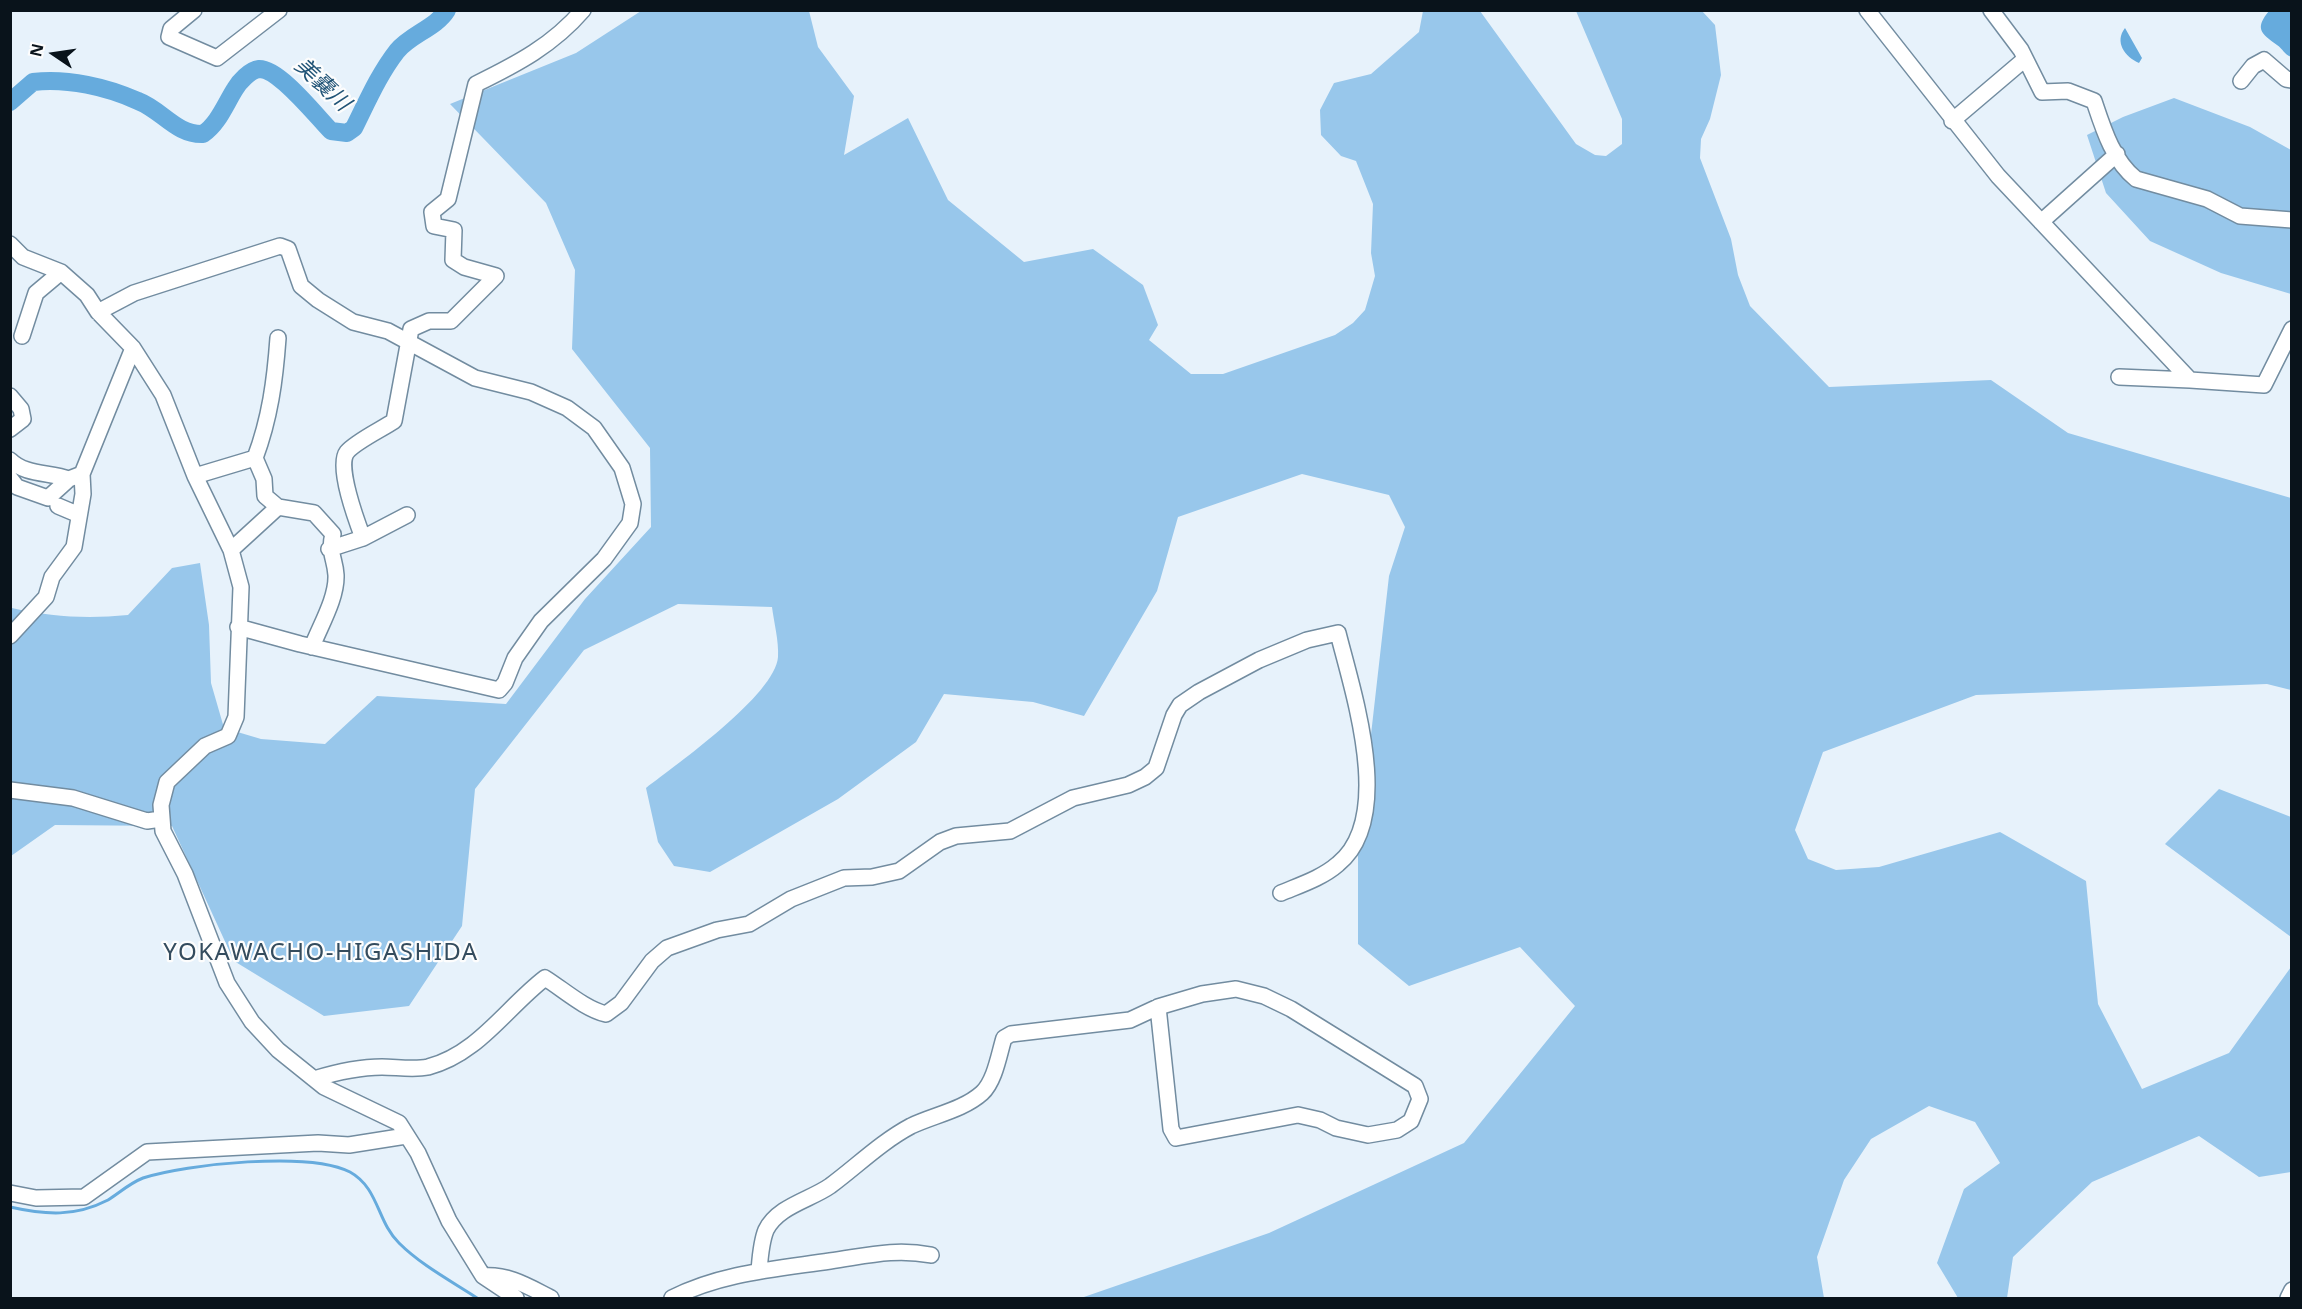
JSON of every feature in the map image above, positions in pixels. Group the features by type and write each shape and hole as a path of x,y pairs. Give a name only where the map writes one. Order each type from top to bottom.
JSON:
{"street":[{"path":"194,10 171,29 169,37 217,58 279,10"},
{"path":"363,538 350,499 343,462 347,452 394,421 411,329 429,321 451,321 496,276 464,267 453,260 454,230 434,226 432,212 448,199 476,84 528,58 563,33 583,10"},
{"path":"1867,10 1952,121 2041,222 2190,380"},
{"path":"1991,10 2025,59 2042,92 2068,91 2094,101 2104,132 2127,172 2136,179 2207,199 2240,216 2292,220"},
{"path":"1952,121 2025,59"},
{"path":"2241,81 2253,66 2264,60 2286,79 2292,80"},
{"path":"2041,222 2117,154"},
{"path":"10,244 17,260 61,272 87,295 98,312 133,348 164,395 195,476 231,550 241,587 236,717 228,736 205,746 167,782 161,805 163,831 185,874 227,983 252,1022 278,1050 314,1079 399,1123 418,1153 449,1221 483,1276 516,1299"},
{"path":"98,312 134,293 280,246 288,249 301,286 318,300 353,322 388,332 475,378 531,392 567,408 594,428 622,468 633,504 630,523 604,559 540,621 515,658 499,690 312,647 238,627"},
{"path":"22,336 36,293 61,272"},
{"path":"2119,377 2264,386 2292,329"},
{"path":"278,338 274,393 267,428 255,458 264,479 265,496 278,507 314,513 333,534 329,549 336,576 331,598 312,647"},
{"path":"10,478 17,486 48,498 75,476 133,348"},
{"path":"10,396 21,409 23,419 10,429"},
{"path":"195,476 255,458"},
{"path":"10,459 17,466 32,472 75,476"},
{"path":"10,636 46,597 52,577 74,547 77,513 83,494 75,476"},
{"path":"58,506 77,513"},
{"path":"231,550 278,507"},
{"path":"329,549 363,538 407,515"},
{"path":"314,1079 348,1068 426,1068 450,1059 492,1028 527,992 545,978 586,1004 593,1011 606,1014 621,1003 652,961 667,948 717,930 749,924 791,899 844,878 899,871 940,842 956,836 1010,831 1073,798 1128,785 1145,777 1156,768 1180,705 1199,692 1259,660 1307,640 1338,633 1365,749 1367,804 1360,833 1353,848 1340,863 1323,874 1281,894"},
{"path":"10,790 73,798 147,821 161,819"},
{"path":"759,1271 766,1230 773,1222 791,1206 828,1187 883,1143 911,1126 959,1107 983,1092 991,1078 1004,1038 1011,1034 1052,1027 1131,1020 1158,1007 1202,994 1236,989 1264,996 1291,1009 1402,1077 1414,1086 1420,1099 1411,1121 1397,1130 1368,1135 1336,1128 1320,1120 1298,1115 1176,1138 1171,1129 1158,1007"},
{"path":"10,1193 36,1198 84,1197 147,1152 318,1143 350,1145 406,1136"},
{"path":"672,1299 706,1283 759,1271 905,1250 931,1255"},
{"path":"483,1276 499,1275 514,1280 551,1299"},
{"path":"2288,1299 2292,1290"}],"shaded area":[{"path":"641,11 809,11 818,47 854,96 844,155 908,118 948,200 1024,262 1093,249 1143,285 1158,325 1149,340 1191,374 1223,374 1335,335 1353,323 1365,310 1375,276 1371,253 1373,204 1356,161 1341,156 1321,135 1320,110 1334,83 1371,74 1419,32 1423,11 1480,11 1576,144 1595,155 1606,156 1622,144 1622,119 1576,11 1702,11 1715,25 1721,75 1710,119 1701,139 1700,158 1731,239 1738,275 1750,306 1829,387 1991,380 2068,433 2291,498 2291,690 2267,684 1976,695 1823,752 1795,830 1808,859 1836,870 1879,867 2000,832 2086,881 2098,1004 2142,1089 2229,1053 2291,967 2291,1172 2259,1177 2199,1136 2092,1182 2013,1257 2007,1298 1958,1298 1937,1263 1964,1189 2000,1163 1975,1122 1929,1106 1871,1139 1844,1180 1817,1257 1824,1298 1081,1298 1269,1233 1464,1143 1575,1006 1520,947 1409,986 1358,944 1358,849 1389,576 1405,527 1389,495 1302,474 1178,517 1157,591 1084,716 1033,702 944,694 916,742 838,799 710,872 674,866 658,842 646,788 701,746 743,709 773,673 778,651 772,607 678,604 584,650 475,789 462,926 409,1006 324,1016 234,961 172,826 55,825 11,856 12,608 70,616 128,615 172,568 200,563 209,625 211,683 224,728 261,739 325,744 377,696 506,704 585,599 651,527 650,448 572,349 575,270 546,203 450,104 576,53"},
{"path":"2269,11 2291,11 2291,57 2261,30 2262,22"},
{"path":"2125,28 2142,58 2139,63 2129,57 2121,44"},
{"path":"2174,98 2250,127 2291,150 2291,294 2221,273 2150,241 2106,193 2087,135 2123,117"},
{"path":"2219,789 2291,817 2291,937 2165,844"}],"waterway":[{"name":"美嚢川","path":"10,102 33,82 60,81 87,85 138,101 185,131 203,134 217,120 239,83 259,69 277,76 287,84 331,131 347,133 354,128 379,79 397,51 409,40 437,22 447,10"},
{"path":"10,1207 48,1213 72,1212 96,1206 143,1178 217,1164 278,1161 331,1166 350,1172 360,1179 367,1187 386,1225 399,1243 436,1272 477,1298"}],"district":[{"name":"YOKAWACHO-HIGASHIDA","path":"321,953"}]}
